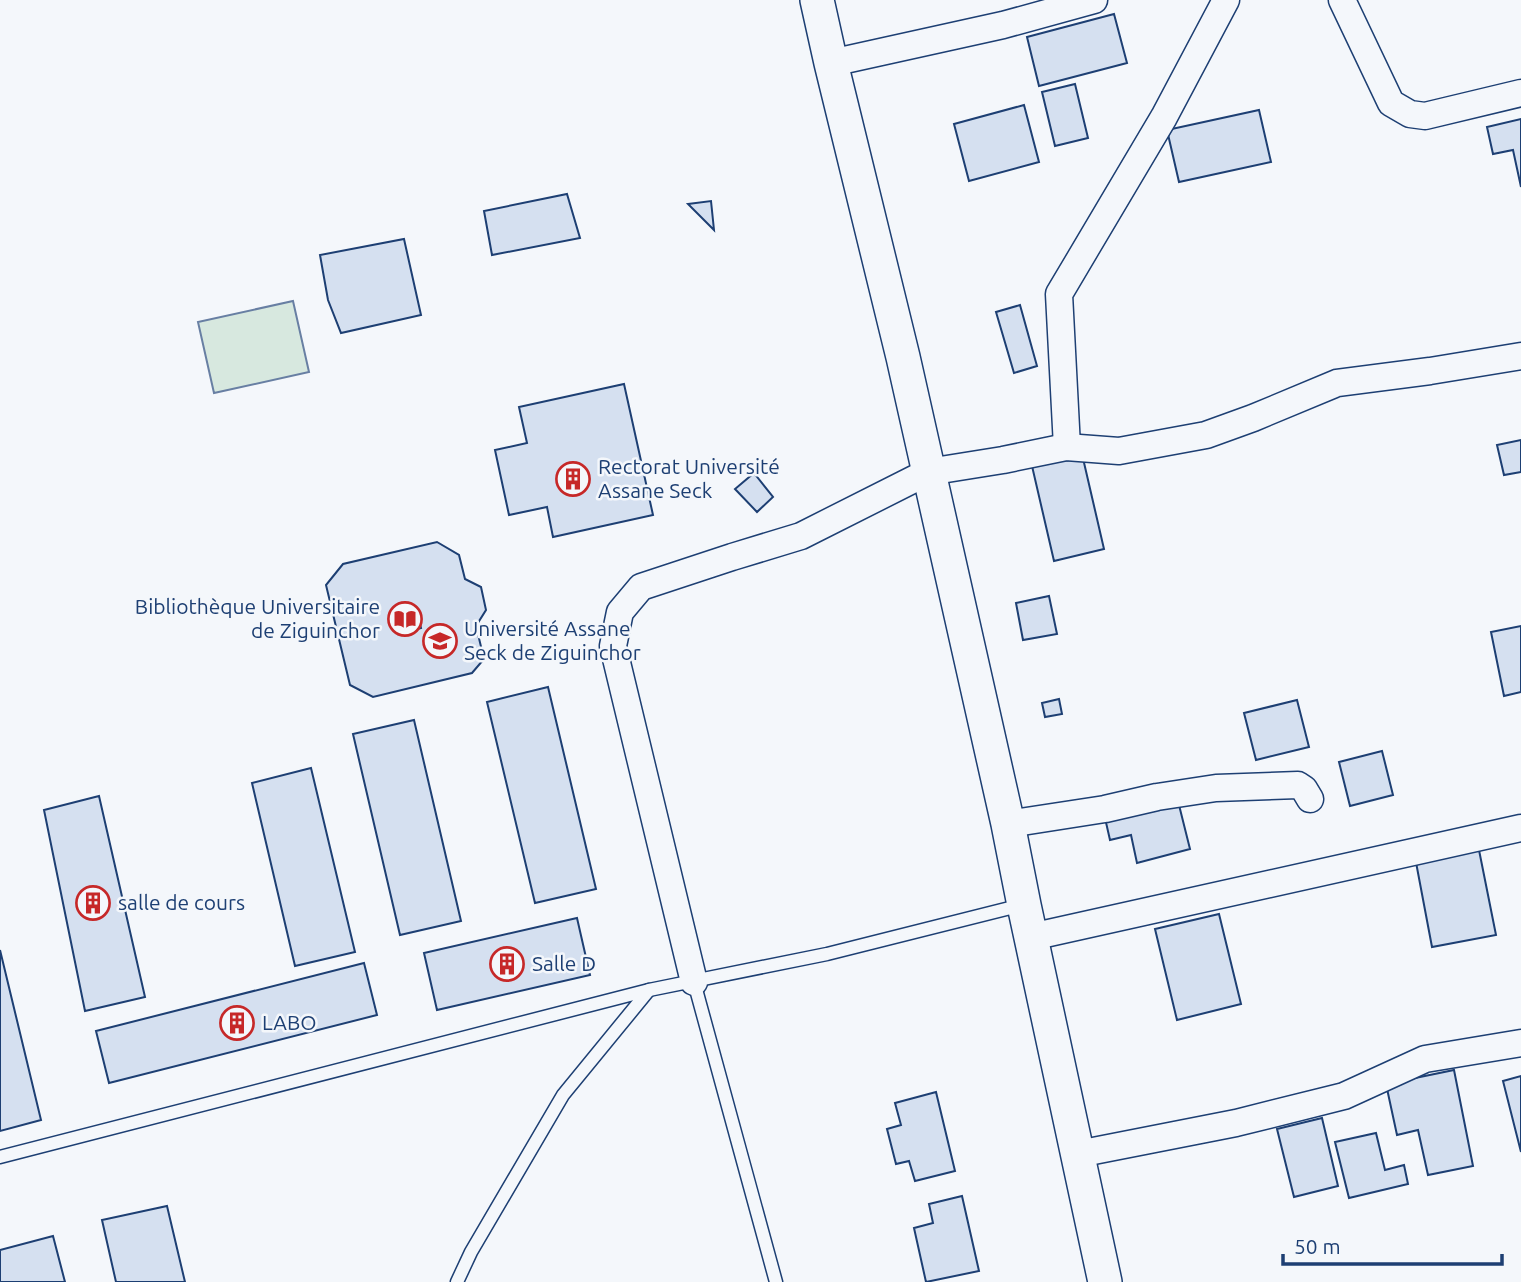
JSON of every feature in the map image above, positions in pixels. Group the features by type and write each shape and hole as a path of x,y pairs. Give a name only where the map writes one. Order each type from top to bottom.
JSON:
{"street":[{"path":"817,0 903,357 1008,824 1105,1282"},
{"path":"831,63 1003,24 1094,0"},
{"path":"1067,447 1059,294 1164,117 1226,0"},
{"path":"1342,0 1391,103 1410,114 1426,116 1521,93"},
{"path":"694,982 613,646 620,612 641,587 801,536 928,472 1067,447 1119,451 1206,435 1337,383 1521,356"},
{"path":"1008,824 1216,788 1298,785 1310,799"},
{"path":"1031,937 1521,828"},
{"path":"1078,1154 1236,1123 1331,1100 1425,1059 1521,1043"}],"lane":[{"path":"0,1157 649,990 827,954 1024,905"},
{"path":"694,982 776,1282"},
{"path":"457,1282 471,1252 563,1096 649,990"}],"shaded area":[{"path":"293,301 309,372 214,393 198,322"}],"building":[{"path":"1114,14 1127,63 1039,86 1027,37"},
{"path":"1075,84 1088,138 1055,146 1042,92"},
{"path":"1024,105 1039,162 969,181 954,124"},
{"path":"1259,110 1271,162 1179,182 1167,130"},
{"path":"1521,119 1521,187 1513,150 1493,154 1487,127"},
{"path":"567,194 580,238 492,255 484,211"},
{"path":"711,201 714,230 688,204"},
{"path":"404,239 421,315 341,333 328,300 320,255"},
{"path":"1020,305 1037,366 1014,373 996,312"},
{"name":"Rectorat Université Assane Seck","path":"624,384 653,515 553,537 547,507 509,515 495,450 527,443 519,407"},
{"path":"1521,440 1521,472 1504,475 1497,445"},
{"path":"1082,454 1104,549 1054,561 1032,466"},
{"path":"754,473 773,497 757,512 735,489"},
{"path":"437,542 459,555 465,579 481,587 486,610 476,626 484,659 472,673 373,697 350,685 326,585 343,564","holes":["416,607 421,628 398,634 393,612"]},
{"path":"1049,596 1057,634 1023,640 1016,603"},
{"path":"1521,626 1521,692 1504,696 1491,632"},
{"path":"548,687 596,889 535,903 487,702"},
{"path":"1059,699 1062,714 1045,717 1042,703"},
{"path":"1297,700 1309,747 1256,760 1244,713"},
{"path":"414,720 461,921 400,935 353,734"},
{"path":"1382,751 1393,795 1350,806 1339,762"},
{"path":"311,768 355,952 295,966 252,783"},
{"name":"salle de cours","path":"99,796 145,997 85,1011 44,810"},
{"path":"1178,801 1190,849 1137,863 1131,835 1110,840 1105,818"},
{"path":"1478,845 1496,935 1432,947 1415,857"},
{"path":"1219,914 1241,1004 1177,1020 1155,929"},
{"name":"Salle D","path":"577,918 590,975 437,1010 424,953"},
{"path":"0,950 41,1120 0,1131"},
{"name":"LABO","path":"364,963 377,1015 109,1083 96,1031"},
{"path":"1454,1070 1473,1166 1428,1175 1418,1130 1397,1135 1386,1084"},
{"path":"1521,1076 1521,1152 1503,1081"},
{"path":"936,1092 955,1171 915,1181 909,1161 896,1164 887,1129 901,1125 895,1103"},
{"path":"1322,1118 1338,1186 1294,1197 1277,1129"},
{"path":"1376,1133 1385,1170 1404,1165 1408,1184 1349,1198 1335,1142"},
{"path":"962,1196 979,1271 926,1282 914,1228 933,1223 929,1204"},
{"path":"167,1206 185,1282 116,1282 102,1220"},
{"path":"53,1236 65,1282 0,1282 0,1250"}],"place":[{"name":"Rectorat Université Assane Seck","path":"573,479"},
{"name":"Bibliothèque Universitaire de Ziguinchor","path":"405,619"},
{"name":"Université Assane Seck de Ziguinchor","path":"440,641"},
{"name":"salle de cours","path":"93,903"},
{"name":"Salle D","path":"507,964"},
{"name":"LABO","path":"237,1023"}]}
